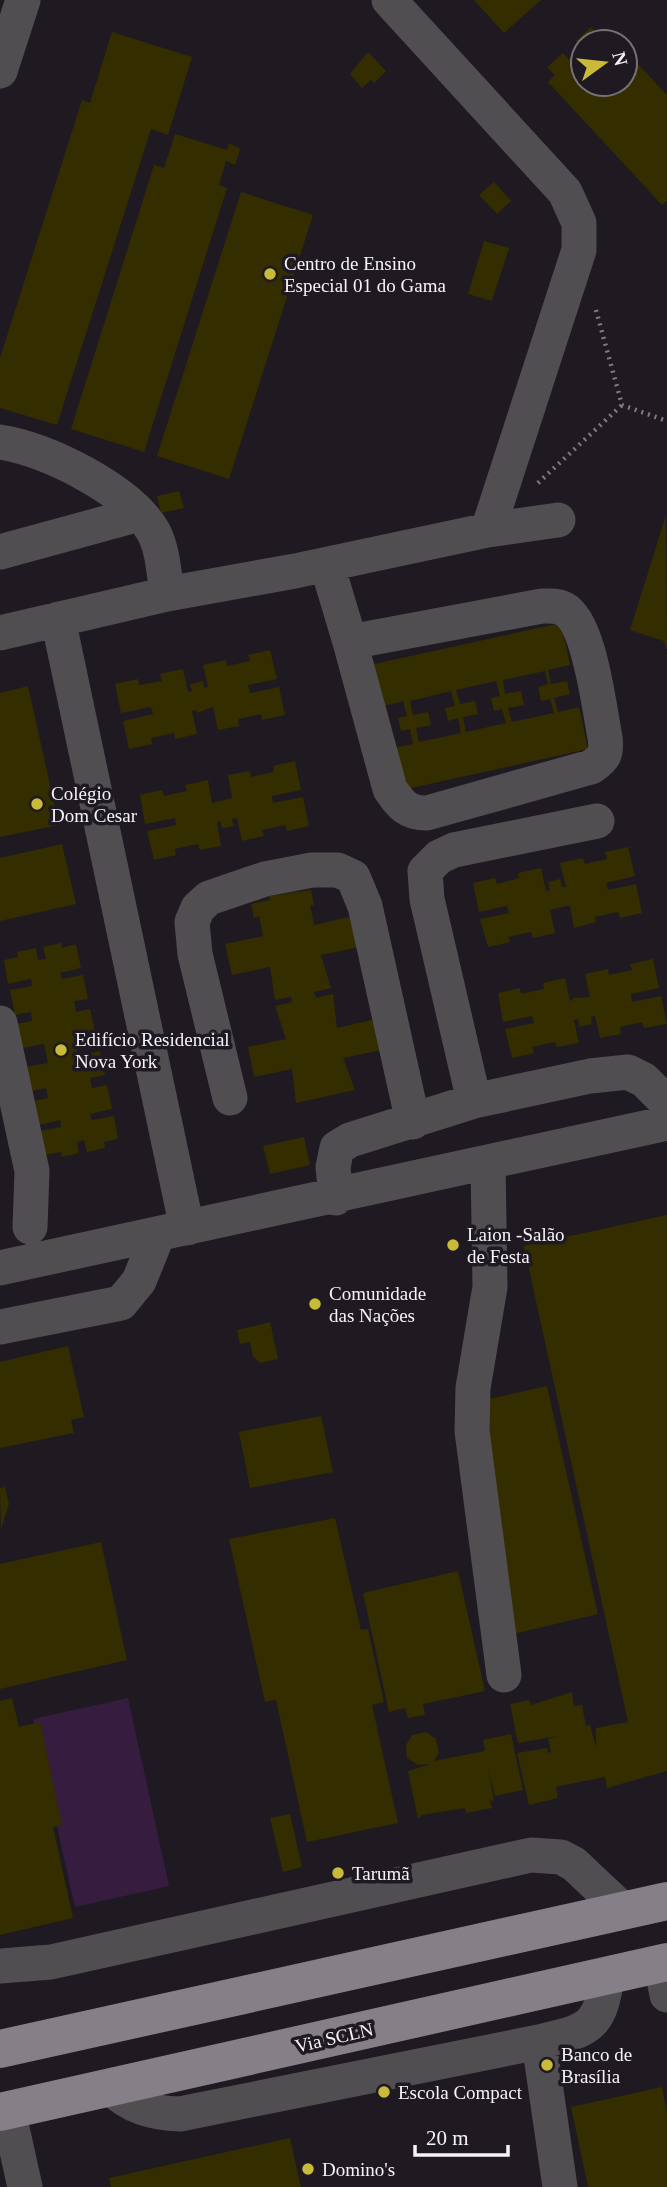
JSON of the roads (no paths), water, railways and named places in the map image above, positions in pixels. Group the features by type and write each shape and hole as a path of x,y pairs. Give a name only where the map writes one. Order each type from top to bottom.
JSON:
{"main road":[{"path":"0,2049 667,1901"},
{"name":"Via SCLN","path":"4,2111 607,1976 665,1973"}],"street":[{"path":"0,71 23,0"},
{"path":"389,0 565,192 579,223 579,250 488,530"},
{"path":"0,442 38,451 57,460 112,492 139,514 152,530 159,547 167,594"},
{"path":"0,552 139,514"},
{"path":"0,633 167,594 327,565 488,530 558,520"},
{"path":"327,565 390,789 412,813 426,813 591,767 607,753 582,633 573,617 564,609 542,606 350,642"},
{"path":"0,1326 121,1303 172,1231 58,620"},
{"path":"474,1101 427,899 425,871 439,857 454,850 597,821"},
{"path":"230,1098 195,954 192,922 198,908 209,898 265,879 312,870 338,870 353,877 365,906 413,1122"},
{"path":"0,1023 32,1171 30,1227"},
{"path":"336,1198 333,1167 337,1148 350,1140 474,1101 590,1076 628,1072 644,1080 667,1103"},
{"path":"0,1268 667,1125"},
{"path":"488,1163 491,1287 473,1388 472,1431 504,1675"},
{"path":"0,1966 51,1962 531,1855 561,1857 574,1864 624,1911"},
{"path":"110,2087 127,2103 157,2114 180,2114 539,2042 588,2028 599,2011 607,1976"},
{"path":"539,2042 560,2187"},
{"path":"4,2111 24,2187"}],"place":[{"name":"Centro de Ensino Especial 01 do Gama","path":"270,274"},
{"name":"Colégio Dom Cesar","path":"37,804"},
{"name":"Edifício Residencial Nova York","path":"61,1050"},
{"name":"Laion -Salão de Festa","path":"453,1245"},
{"name":"Comunidade das Nações","path":"315,1304"},
{"name":"Tarumã","path":"338,1873"},
{"name":"Banco de Brasília","path":"547,2065"},
{"name":"Escola Compact","path":"384,2092"},
{"name":"Domino's","path":"308,2169"}]}
